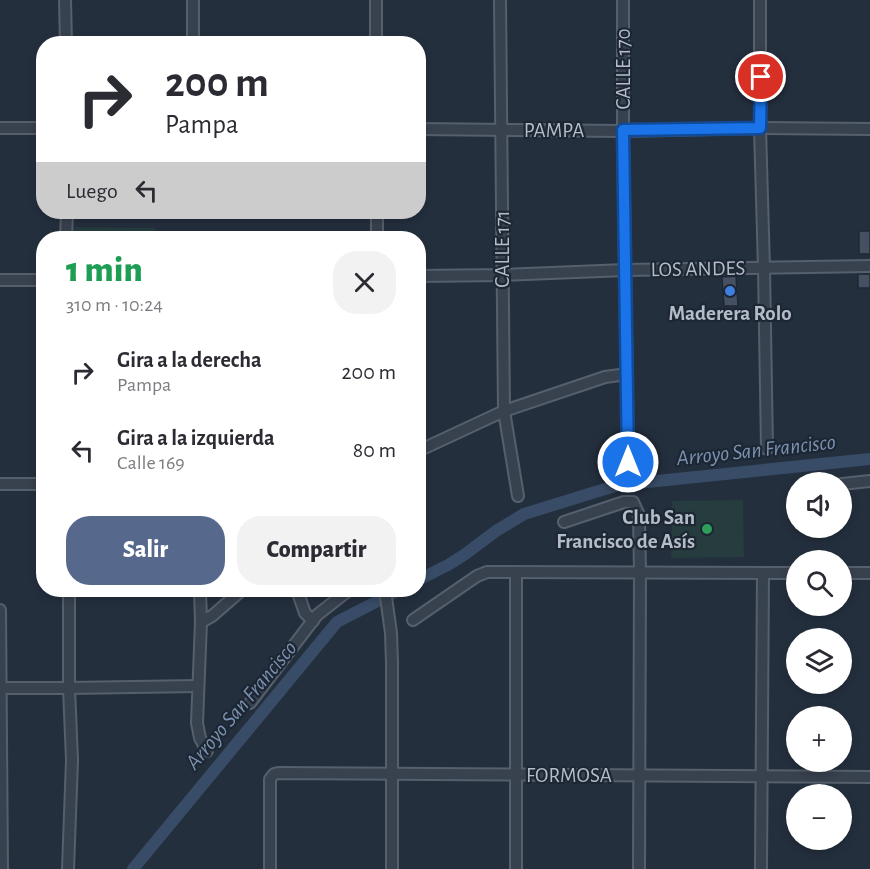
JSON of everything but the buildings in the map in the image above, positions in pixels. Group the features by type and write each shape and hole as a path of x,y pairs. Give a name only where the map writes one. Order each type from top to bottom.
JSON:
{"street":[{"path":"65,0 66,36"},
{"path":"193,0 193,36"},
{"path":"376,0 376,36"},
{"name":"CALLE 171","path":"500,0 504,411 518,496"},
{"name":"CALLE 170","path":"623,0 628,462"},
{"path":"760,0 760,128 767,449"},
{"path":"0,128 36,128"},
{"name":"PAMPA","path":"426,129 870,129"},
{"name":"LOS ANDES","path":"426,276 625,270 870,267"},
{"path":"0,280 36,280"},
{"path":"426,448 504,411 605,377 627,375"},
{"path":"852,483 870,481"},
{"path":"0,484 36,484"},
{"path":"564,522 624,502 633,502 639,514 639,869"},
{"path":"413,620 482,573 494,571 786,573"},
{"path":"516,572 516,869"},
{"path":"761,869 763,573"},
{"path":"852,573 870,573"},
{"path":"68,869 72,760 69,597"},
{"path":"200,597 197,723 207,751"},
{"path":"201,622 212,616 234,597"},
{"path":"299,597 304,614 313,621"},
{"path":"250,702 318,615 340,597"},
{"path":"387,597 392,663 392,869"},
{"path":"0,610 2,869"},
{"path":"0,688 198,686"},
{"name":"FORMOSA","path":"270,869 270,779 278,773 870,777"}],"green space":[{"path":"73,227 155,228 155,231 73,231"},
{"name":"Club San Francisco de Asís","path":"743,500 744,557 671,558 672,501"}],"waterway":[{"name":"Arroyo San Francisco","path":"426,576 464,555 524,514 618,485 870,459"},
{"name":"Arroyo San Francisco","path":"133,869 337,622 385,597"}],"place":[{"name":"Maderera Rolo","path":"730,291"},
{"name":"Club San Francisco de Asís","path":"707,529"}],"route":[{"path":"628,462 623,130 760,128 761,77"}]}
